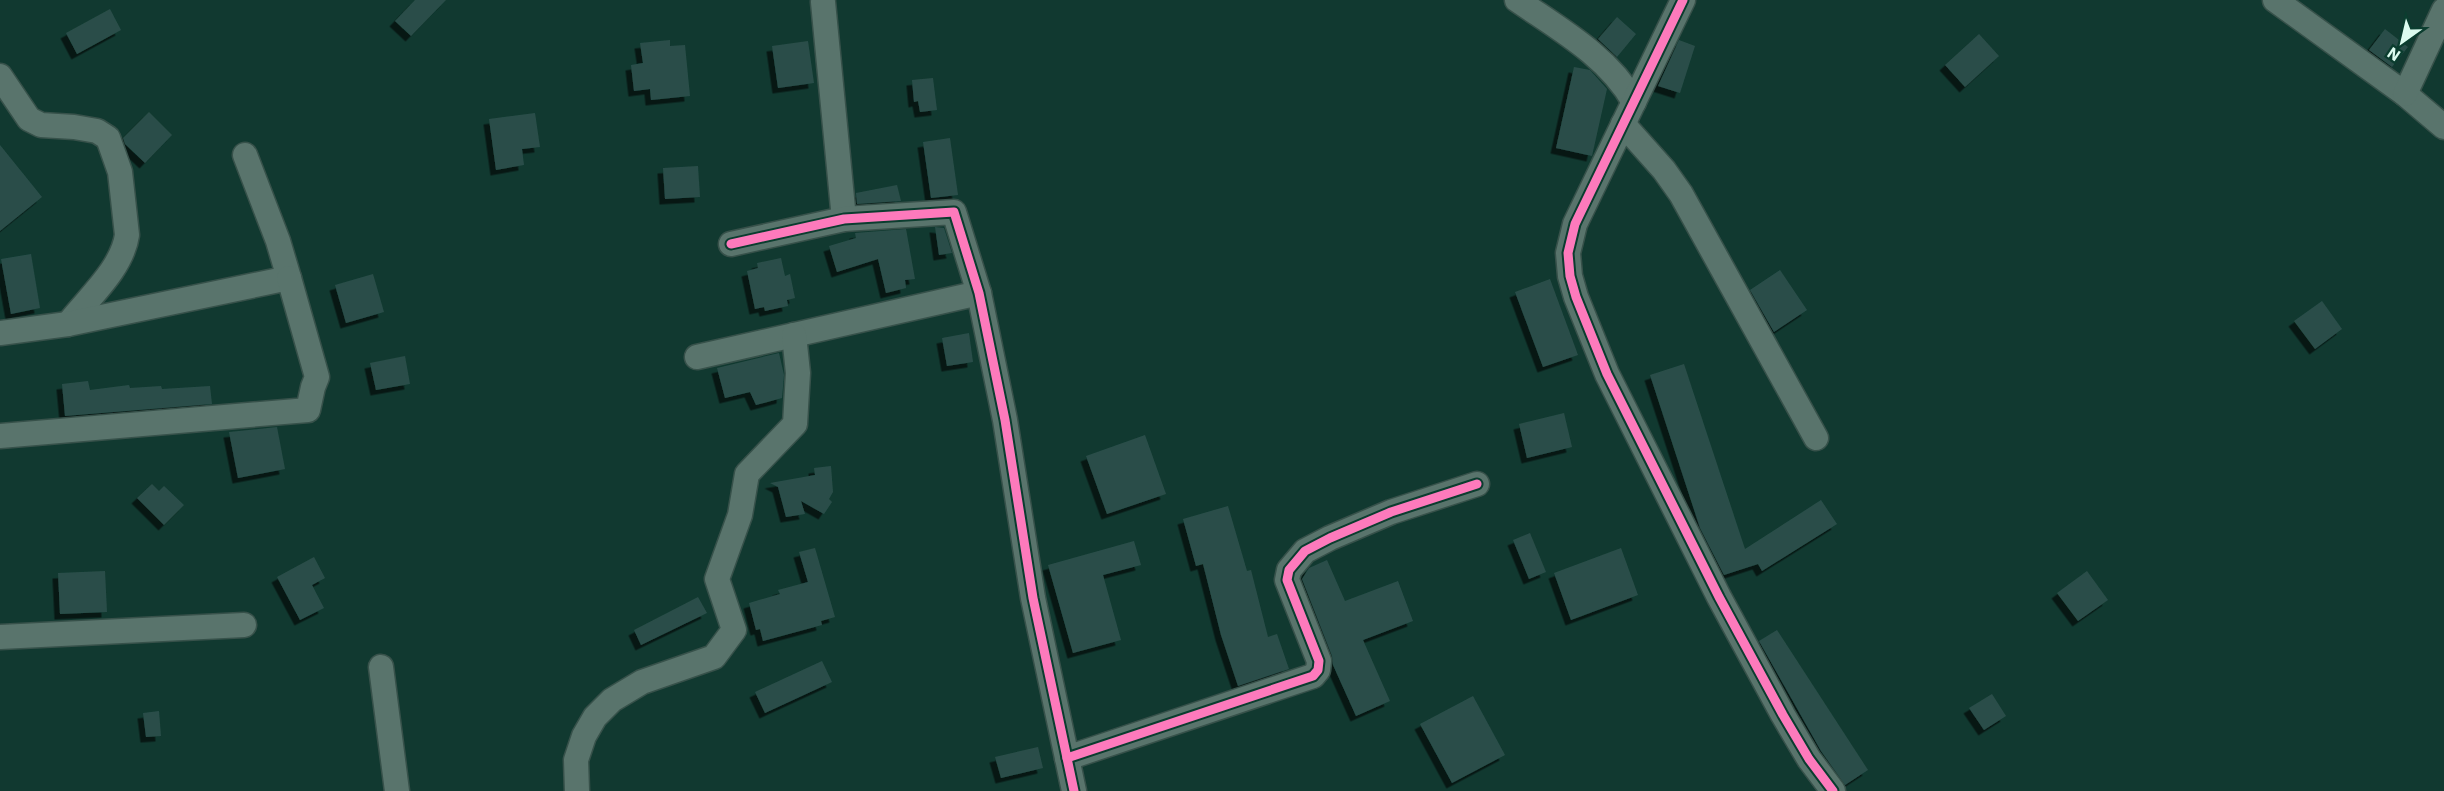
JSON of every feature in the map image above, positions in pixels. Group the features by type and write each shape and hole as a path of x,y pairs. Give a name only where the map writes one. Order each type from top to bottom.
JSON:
{"street":[{"path":"1517,0 1591,52 1614,73 1634,102"},
{"path":"1683,0 1570,237 1568,252 1576,297 1607,374 1719,597 1783,715 1809,759 1833,791"},
{"path":"2274,0 2405,94 2444,127"},
{"path":"823,2 844,219"},
{"path":"2405,94 2444,10"},
{"path":"0,76 29,119 41,125 97,131 108,138 120,172 127,235 126,245 113,268 68,324"},
{"path":"1623,124 1664,170 1681,195 1816,438"},
{"path":"0,436 308,410 313,387 318,377 278,241 245,155"},
{"path":"731,244 844,219 954,212 979,294 1005,420 1033,598 1074,791"},
{"path":"0,333 68,324 289,278"},
{"path":"697,357 979,294"},
{"path":"577,791 576,760 584,736 595,717 612,700 642,682 714,657 734,630 717,579 740,515 747,474 795,424 798,374 794,335"},
{"path":"1067,758 1312,676 1318,670 1319,661 1287,580 1295,561 1305,551 1381,517 1477,484"},
{"path":"0,637 244,625"},
{"path":"381,667 398,791"}],"building":[{"path":"415,0 446,0 411,36 395,21"},
{"path":"110,9 121,30 77,54 66,33"},
{"path":"1617,17 1636,34 1617,57 1598,39"},
{"path":"2385,29 2408,47 2392,67 2369,50"},
{"path":"1979,34 1999,56 1965,87 1945,65"},
{"path":"670,40 670,46 685,45 690,96 651,100 650,89 634,91 631,65 643,63 640,43"},
{"path":"1679,40 1695,46 1680,93 1658,86"},
{"path":"808,41 814,83 778,88 772,46"},
{"path":"1574,67 1590,70 1607,89 1592,156 1556,148"},
{"path":"933,78 937,110 920,112 918,101 914,102 912,80"},
{"path":"149,112 172,135 145,163 125,144 123,138"},
{"path":"535,113 540,147 522,149 524,165 496,170 489,119"},
{"path":"950,138 958,195 931,198 923,142"},
{"path":"0,145 42,197 0,231"},
{"path":"698,166 700,197 665,199 663,168"},
{"path":"897,185 901,201 857,204 856,193"},
{"path":"935,227 944,228 952,253 939,255"},
{"path":"906,229 915,279 905,280 906,288 886,293 878,259 837,272 829,246 856,238 855,233"},
{"path":"31,254 40,308 11,314 1,259"},
{"path":"781,258 785,276 790,274 795,298 787,300 788,306 765,311 764,307 755,309 747,271 758,268 757,263"},
{"path":"1780,270 1807,310 1774,332 1750,290"},
{"path":"373,274 384,312 346,323 335,285"},
{"path":"1550,279 1578,355 1543,367 1515,292"},
{"path":"2322,301 2342,329 2315,349 2294,321"},
{"path":"969,333 973,362 947,366 942,338"},
{"path":"779,353 784,375 782,398 756,405 750,392 725,398 717,368"},
{"path":"405,356 410,384 376,390 370,363"},
{"path":"1684,364 1745,549 1821,500 1837,524 1762,571 1758,564 1724,575 1700,528 1650,375"},
{"path":"88,381 90,390 129,385 130,388 161,386 162,389 210,386 212,404 65,416 62,384"},
{"path":"1564,413 1572,447 1527,458 1519,424"},
{"path":"277,427 285,469 238,478 229,432"},
{"path":"1145,435 1166,494 1107,514 1086,456"},
{"path":"831,466 833,492 829,499 832,502 824,514 801,501 805,514 786,517 778,487 770,483 815,475 814,468"},
{"path":"152,484 159,491 164,486 184,505 164,525 137,498"},
{"path":"1228,506 1247,571 1251,570 1268,637 1277,634 1289,669 1238,686 1221,635 1203,564 1196,566 1183,519"},
{"path":"1530,533 1546,572 1529,579 1513,540"},
{"path":"1134,541 1141,565 1103,575 1121,640 1073,653 1048,565"},
{"path":"815,548 835,617 821,621 822,625 763,641 760,629 756,630 749,603 780,594 778,590 808,582 799,552"},
{"path":"1621,548 1638,595 1571,620 1554,573"},
{"path":"314,557 325,578 312,585 324,608 300,620 277,577"},
{"path":"1327,560 1345,601 1398,581 1413,621 1363,640 1390,701 1356,716 1333,665 1332,656 1302,579 1309,568"},
{"path":"105,571 107,612 60,614 58,573"},
{"path":"2087,571 2108,600 2078,621 2057,593"},
{"path":"698,597 707,613 641,645 634,630"},
{"path":"1777,630 1868,770 1845,785 1821,751 1759,641"},
{"path":"822,661 832,682 765,713 755,692"},
{"path":"1992,694 2006,716 1984,730 1969,708"},
{"path":"1473,696 1505,755 1452,783 1420,724"},
{"path":"159,711 161,736 146,737 143,713"},
{"path":"1038,747 1043,768 1001,778 995,757"}],"cycle path":[{"path":"1683,0 1575,224 1568,253 1570,276 1576,297 1607,374 1719,597 1783,715 1809,759 1833,791"},
{"path":"731,244 844,219 954,212 979,293 1005,420 1033,598 1074,791"},
{"path":"1067,758 1313,676 1318,670 1319,661 1287,580 1289,570 1305,551 1391,512 1477,484"}]}
